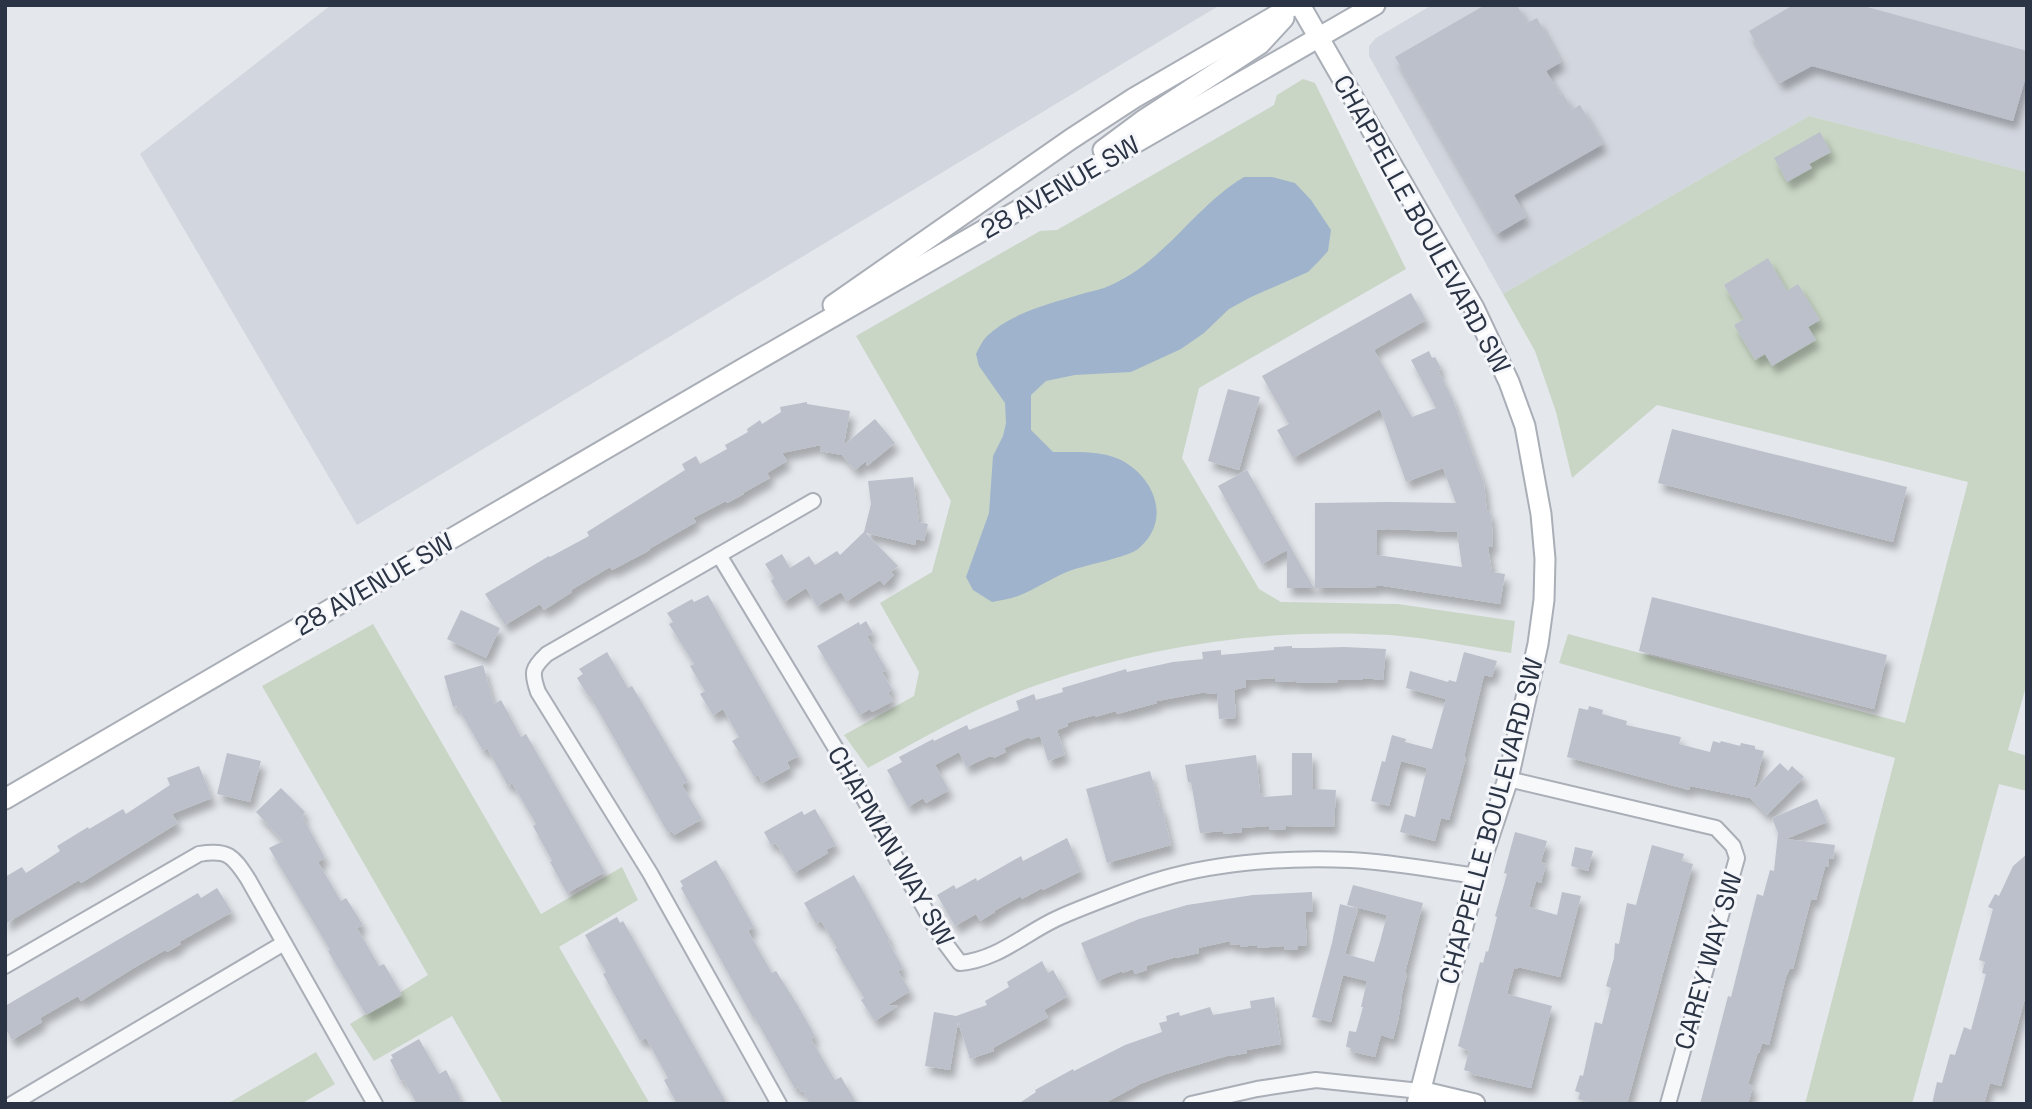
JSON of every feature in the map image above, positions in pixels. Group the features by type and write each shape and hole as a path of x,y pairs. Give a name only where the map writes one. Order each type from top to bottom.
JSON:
{"main road":[{"name":"CHAPPELLE BOULEVARD SW","path":"1297,5 1319,38 1474,308 1509,382 1525,426 1542,521 1544,600 1538,644 1507,779 1476,876 1419,1097"},
{"path":"1031,203 1142,121 1260,44 1297,5"},
{"name":"28 AVENUE SW","path":"744,368 1071,139 1134,98 1297,5"},
{"name":"28 AVENUE SW","path":"5,799 744,368 1375,5"},
{"path":"1419,1097 1475,1104"}],"street":[{"path":"779,1104 650,873 538,692 533,677 535,665 547,654 813,500"},
{"name":"CHAPMAN WAY SW","path":"719,555 844,762 942,939 960,963 975,962 992,956 1056,919 1166,877 1229,866 1289,860 1349,860 1476,876"},
{"name":"CAREY WAY SW","path":"1507,779 1716,828 1733,846 1737,858 1668,1104"},
{"path":"5,966 199,854 217,851 228,855 238,863 374,1104"},
{"path":"12,1104 284,943"},
{"path":"1191,1104 1257,1089 1316,1080 1419,1097"}],"shaded area":[{"path":"331,5 1220,5 357,525 140,154"},
{"path":"1432,5 2027,5 2027,172 1809,116 1503,294 1369,56 1369,46 1376,38"}],"green space":[{"path":"1303,79 1315,83 1406,269 1199,388 1182,458 1259,589 1281,602 1398,604 1515,621 1511,653 1405,636 1345,633 1256,637 1169,649 1125,658 1017,692 952,722 868,768 844,735 914,696 919,672 880,603 932,572 951,501 856,336 1040,231 1057,230 1274,105 1277,95"},
{"path":"1809,116 2027,172 2027,683 2008,750 2027,756 2027,791 1999,784 1912,1104 1805,1104 1895,758 1559,663 1568,634 1905,723 1968,482 1657,405 1572,478 1556,412 1535,351 1503,294"},
{"path":"373,624 541,914 622,867 638,900 559,947 650,1104 503,1104 452,1016 374,1061 350,1024 428,975 262,686"},
{"path":"316,1052 335,1084 301,1104 227,1104"}],"water":[{"path":"1244,177 1272,177 1295,183 1311,200 1331,230 1328,251 1308,272 1229,309 1204,333 1181,349 1131,372 1075,375 1046,381 1031,395 1031,430 1053,452 1107,455 1135,469 1153,494 1156,522 1150,536 1133,552 1072,570 1018,596 992,602 973,590 966,577 989,513 993,456 1006,423 1005,403 979,366 976,354 982,342 997,328 1021,314 1105,288 1130,275 1164,248 1226,189"}],"building":[{"path":"1485,5 1517,5 1527,23 1537,18 1561,62 1546,71 1572,110 1580,105 1603,144 1514,195 1526,217 1497,234 1395,57"},
{"path":"1793,5 1860,5 2027,51 2027,73 2013,121 1812,66 1780,83 1749,31"},
{"path":"1820,132 1831,152 1809,164 1812,168 1787,182 1774,158"},
{"path":"1768,258 1787,291 1798,284 1820,320 1808,327 1816,340 1772,366 1765,354 1755,360 1734,325 1744,319 1724,285"},
{"path":"1411,293 1426,320 1374,350 1412,417 1436,408 1411,360 1429,351 1441,368 1438,370 1453,400 1484,484 1487,511 1490,510 1492,526 1493,547 1488,547 1492,572 1505,574 1500,604 1377,585 1315,588 1315,503 1456,503 1443,468 1406,482 1380,409 1293,458 1277,430 1289,424 1262,376","holes":["1377,530 1457,532 1462,567 1377,555"]},
{"path":"1228,389 1260,397 1239,470 1208,461"},
{"path":"807,402 850,411 844,445 875,419 895,443 867,466 866,461 855,470 842,455 820,451 821,445 782,453 787,461 767,473 770,478 727,503 726,501 693,518 696,522 612,570 610,567 544,610 540,604 505,625 485,594 589,536 587,532 685,470 682,464 696,456 700,464 727,449 725,445 748,432 747,429 760,420 762,424 781,412 780,407"},
{"path":"1672,429 1907,487 1893,542 1658,483"},
{"path":"1247,470 1314,588 1287,588 1287,550 1262,564 1218,486"},
{"path":"913,477 919,522 928,524 924,541 916,539 915,545 866,533 898,566 891,572 894,575 884,585 880,580 847,601 841,592 817,606 806,588 784,602 771,581 774,578 765,564 782,554 790,568 809,556 815,565 837,551 840,555 864,532 871,504 868,481"},
{"path":"708,595 799,756 787,762 790,768 762,783 758,775 754,777 732,741 739,737 723,709 713,715 700,694 705,691 690,666 694,664 669,624 673,622 667,613 692,599 694,602"},
{"path":"1652,597 1887,655 1874,709 1639,651"},
{"path":"461,610 500,628 486,658 447,639"},
{"path":"866,621 873,633 867,636 887,670 882,672 892,689 888,692 893,701 872,712 870,709 859,715 817,646 859,622 860,625"},
{"path":"1292,646 1386,649 1383,680 1363,678 1338,682 1296,683 1275,682 1275,678 1246,680 1246,687 1234,690 1236,718 1219,719 1217,693 1206,692 1157,701 1117,714 1116,711 1095,715 1067,723 1068,726 1057,730 1065,755 1048,761 1040,736 1029,737 1004,748 1006,752 994,758 988,757 966,767 959,752 935,765 949,790 926,803 923,798 908,807 887,770 902,762 899,757 933,739 934,741 967,725 969,730 1019,710 1016,701 1034,694 1036,700 1063,692 1062,688 1126,669 1127,672 1173,662 1203,659 1202,652 1221,650 1221,655"},
{"path":"607,652 628,688 632,686 688,781 682,785 702,819 674,835 672,831 668,833 577,678 583,674 579,669"},
{"path":"1464,652 1497,661 1492,677 1484,675 1449,820 1441,818 1435,841 1400,832 1405,814 1415,817 1427,768 1401,761 1389,806 1371,801 1392,735 1406,739 1405,742 1432,749 1446,699 1406,688 1410,671 1456,682"},
{"path":"483,665 494,704 501,700 521,737 526,734 605,872 567,893 533,826 536,824 512,783 508,786 487,748 483,751 457,706 453,707 444,676"},
{"path":"1589,706 1603,710 1602,714 1627,721 1626,725 1681,737 1679,744 1710,752 1713,741 1755,746 1755,749 1764,751 1754,789 1780,763 1788,771 1792,766 1804,777 1767,815 1750,798 1690,786 1689,790 1567,757 1579,708 1588,710"},
{"path":"227,753 261,761 250,802 217,794"},
{"path":"1292,753 1312,753 1313,789 1336,790 1334,827 1286,826 1286,829 1269,830 1269,826 1241,828 1242,832 1224,834 1223,831 1200,833 1191,782 1188,782 1185,765 1256,755 1260,793 1263,797 1292,795"},
{"path":"199,766 212,798 172,814 178,823 81,883 79,880 5,924 5,877 22,867 26,873 60,851 57,846 123,809 126,814 170,785 167,778"},
{"path":"1150,771 1171,845 1107,863 1086,789"},
{"path":"281,788 305,812 302,816 325,858 318,862 341,901 346,898 363,925 357,928 379,966 384,964 402,995 366,1015 269,848 283,841 256,812"},
{"path":"1817,799 1827,822 1786,839 1835,845 1833,859 1829,858 1828,867 1825,867 1816,900 1811,899 1793,969 1790,968 1786,977 1769,1045 1762,1043 1748,1084 1753,1086 1748,1104 1700,1104 1757,894 1763,896 1770,870 1774,871 1778,833 1772,818"},
{"path":"815,809 836,845 826,850 828,853 794,873 779,848 775,843 771,845 764,832 802,811 804,815"},
{"path":"1515,832 1547,841 1541,862 1546,864 1541,883 1536,881 1529,907 1557,915 1562,892 1581,896 1560,977 1514,968 1507,994 1552,1006 1531,1088 1470,1074 1471,1072 1464,1070 1469,1051 1458,1046 1480,962 1483,963 1486,951 1488,952"},
{"path":"1067,838 1081,871 1022,899 1021,896 980,921 976,914 955,926 937,895 954,885 956,889 976,878 977,881 1021,856 1023,861"},
{"path":"1652,845 1684,854 1682,861 1693,864 1627,1104 1595,1104 1578,1099 1580,1093 1575,1091 1580,1075 1583,1076 1595,1022 1602,1024 1611,988 1606,986 1615,943 1619,944 1627,903 1636,905"},
{"path":"1575,847 1593,851 1588,871 1571,866"},
{"path":"2027,854 2027,991 2001,1086 1990,1083 1984,1104 1932,1104 1937,1082 1942,1083 1950,1054 1955,1055 1964,1027 1971,1030 1986,974 1982,973 1985,962 1979,960 1993,909 1988,907 1995,894 1999,896 2013,866"},
{"path":"716,860 754,927 748,931 772,973 776,971 798,1006 815,1036 811,1039 835,1080 841,1077 857,1104 810,1104 803,1091 798,1087 795,1089 752,1016 681,888 683,886 680,881"},
{"path":"854,875 890,940 888,941 903,968 898,971 910,991 888,1005 898,1006 875,1021 861,1000 864,998 821,921 816,924 804,903"},
{"path":"1353,885 1423,903 1405,973 1407,974 1393,1039 1381,1035 1375,1057 1350,1051 1351,1048 1346,1047 1349,1031 1356,1032 1367,981 1343,975 1331,1022 1312,1017 1340,904 1358,909 1345,954 1374,962 1387,915 1347,905"},
{"path":"217,888 232,912 81,1001 78,996 40,1018 42,1022 12,1040 5,1028 5,1006 198,893 201,898"},
{"path":"1312,892 1313,912 1305,912 1307,945 1298,946 1298,949 1285,950 1284,946 1257,948 1257,945 1240,947 1240,944 1230,945 1230,941 1198,948 1199,953 1146,966 1147,970 1135,974 1133,969 1122,971 1097,981 1081,943 1139,919 1187,905 1253,895"},
{"path":"617,917 620,923 623,921 727,1104 677,1104 664,1080 668,1078 646,1038 640,1041 585,935"},
{"path":"1042,961 1048,973 1053,970 1068,996 1044,1010 1048,1017 993,1048 994,1051 970,1059 958,1022 950,1070 925,1066 934,1012 956,1016 987,1005 985,1001 1009,987 1007,982"},
{"path":"1274,997 1281,1044 1247,1050 1247,1053 1230,1055 1166,1074 1140,1084 1103,1104 1018,1104 1036,1092 1035,1090 1073,1069 1074,1071 1125,1045 1162,1032 1159,1023 1167,1021 1166,1016 1179,1012 1180,1016 1210,1007 1213,1015 1251,1008 1250,1001"},
{"path":"419,1039 439,1074 446,1070 461,1100 454,1104 417,1104 404,1080 401,1081 390,1060 393,1058 391,1055"}]}
